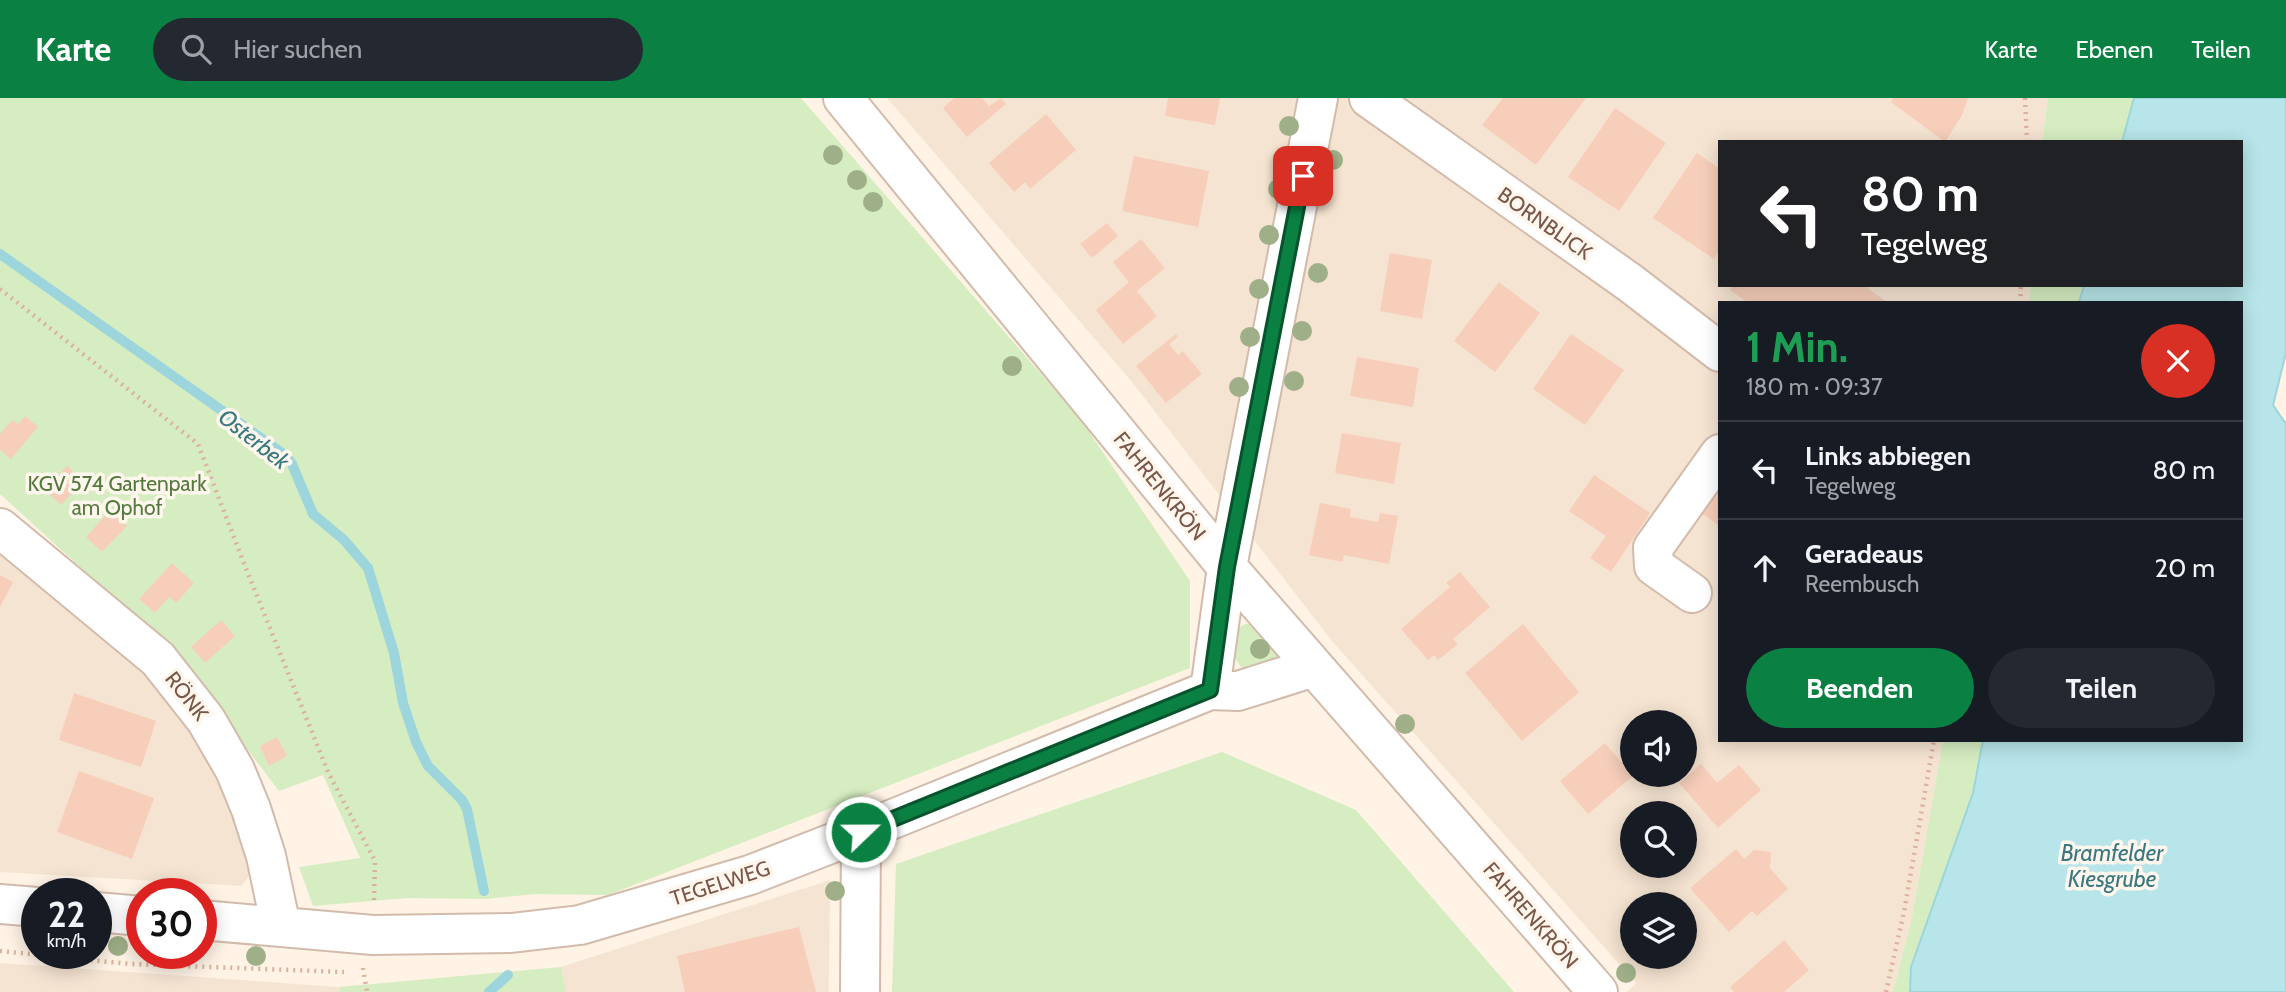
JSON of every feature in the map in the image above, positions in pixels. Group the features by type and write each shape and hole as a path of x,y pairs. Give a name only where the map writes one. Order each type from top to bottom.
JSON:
{"street":[{"name":"FAHRENKRÖN","path":"843,98 1227,567 1598,992"},
{"path":"1210,690 1227,567 1318,98"},
{"name":"BORNBLICK","path":"1368,98 1629,282 1718,350"},
{"path":"1692,593 1654,566 1653,548 1718,457"},
{"name":"RÖNK","path":"0,528 158,659 206,720 235,770 251,809 267,856 281,927"},
{"name":"TEGELWEG","path":"217,921 373,935 511,933 580,925 750,875 1210,690 1238,691 1314,667"},
{"path":"860,992 861,832"},
{"path":"0,904 21,906"}],"path":[{"path":"2025,98 2027,140"},
{"path":"0,289 198,444 328,772 375,861 373,935 362,972 367,992"},
{"path":"1886,992 1904,912 1934,742"},
{"path":"0,951 130,964 349,972"}],"shaded area":[{"path":"887,98 2048,98 2042,140 1718,140 1718,287 2030,287 2029,301 1718,301 1718,742 1943,742 1912,917 1893,992 1627,992 1636,983 1624,969 1697,969 1697,892 1620,892 1620,965 1332,641 1132,382"},
{"path":"0,546 154,682 199,737 244,827 255,866 242,886 217,885 217,878 126,879 0,872"},
{"path":"830,880 829,992 566,992 561,967"},
{"path":"0,963 21,964 21,969 85,969 339,987 340,992 0,992"}],"green space":[{"name":"KGV 574 Gartenpark am Ophof","path":"0,98 801,98 1081,420 1190,581 1190,668 608,895 535,894 485,899 407,898 313,906 299,867 360,858 323,775 279,791 175,654 0,494"},
{"path":"2048,98 2134,98 2123,140 2042,140"},
{"path":"2030,287 2083,287 2080,301 2029,301"},
{"path":"1254,623 1280,656 1276,665 1245,671 1235,656 1237,629"},
{"path":"1943,742 1983,742 1974,793 1911,967 1910,992 1893,992 1912,917"},
{"path":"1222,752 1356,810 1514,992 892,992 896,864"},
{"path":"561,967 566,992 340,992 339,987"}],"water":[{"name":"Bramfelder Kiesgrube","path":"2134,98 2286,98 2286,353 2273,405 2286,424 2286,992 1910,992 1911,967 1973,793 1983,742 2243,742 2243,301 2080,301 2083,287 2243,287 2243,140 2123,140"}],"building":[{"path":"954,98 982,98 989,106 1001,98 1006,104 967,137 943,108"},
{"path":"1168,98 1220,98 1215,125 1165,116"},
{"path":"1503,98 1586,98 1536,165 1482,125"},
{"path":"1893,98 1968,98 1962,115 1946,140 1942,140 1891,102"},
{"path":"1615,108 1666,143 1619,211 1568,177"},
{"path":"1046,114 1076,150 1030,189 1025,182 1014,192 989,163"},
{"path":"1697,153 1718,168 1718,253 1714,259 1653,218"},
{"path":"1134,156 1209,171 1198,227 1122,211"},
{"path":"1107,223 1118,236 1092,258 1080,244"},
{"path":"1141,239 1165,268 1137,291 1157,316 1123,344 1096,310 1129,282 1113,262"},
{"path":"1390,253 1432,260 1422,319 1380,311"},
{"path":"1499,282 1540,313 1495,372 1454,341"},
{"path":"1732,287 1866,287 1885,301 1745,301 1730,290"},
{"path":"1176,334 1178,337 1169,344 1178,355 1183,351 1202,374 1166,403 1136,366"},
{"path":"1571,334 1624,370 1585,425 1533,389"},
{"path":"1357,357 1419,368 1413,407 1350,396"},
{"path":"25,416 38,427 11,459 0,450 0,434 12,420 18,424"},
{"path":"1342,433 1401,443 1394,484 1335,473"},
{"path":"67,466 83,481 61,505 45,490"},
{"path":"1594,475 1650,513 1611,572 1590,558 1606,536 1569,511"},
{"path":"1718,482 1718,525 1698,511"},
{"path":"1320,503 1351,509 1350,517 1378,522 1380,513 1398,516 1389,564 1344,555 1342,562 1309,555"},
{"path":"110,510 127,526 102,552 86,537"},
{"path":"172,563 194,583 176,603 169,597 155,613 139,599"},
{"path":"1460,572 1490,607 1453,639 1458,644 1438,660 1434,655 1428,660 1401,629 1450,587 1446,583"},
{"path":"0,575 13,582 0,607"},
{"path":"221,620 235,636 205,663 191,647"},
{"path":"1523,624 1579,692 1522,741 1465,673"},
{"path":"74,693 156,721 141,767 59,740"},
{"path":"277,737 287,756 269,766 260,746"},
{"path":"1605,743 1620,761 1620,787 1588,814 1560,781"},
{"path":"1701,764 1717,783 1739,765 1761,790 1718,828 1682,787 1697,787 1697,767"},
{"path":"79,771 154,798 132,859 57,832"},
{"path":"1736,849 1744,859 1754,850 1771,852 1770,868 1788,889 1757,916 1752,911 1729,932 1697,896 1697,892 1690,888"},
{"path":"799,927 816,992 685,992 677,956"},
{"path":"1784,940 1809,970 1784,992 1734,992 1730,987"}],"waterway":[{"name":"Osterbek","path":"0,254 285,455 292,464 313,514 344,540 368,568 394,653 403,703 416,742 428,766 462,800 467,809 484,891"},
{"name":"Osterbek","path":"489,992 508,975"}],"route":[{"path":"861,832 1210,690 1227,567 1303,176"}]}
